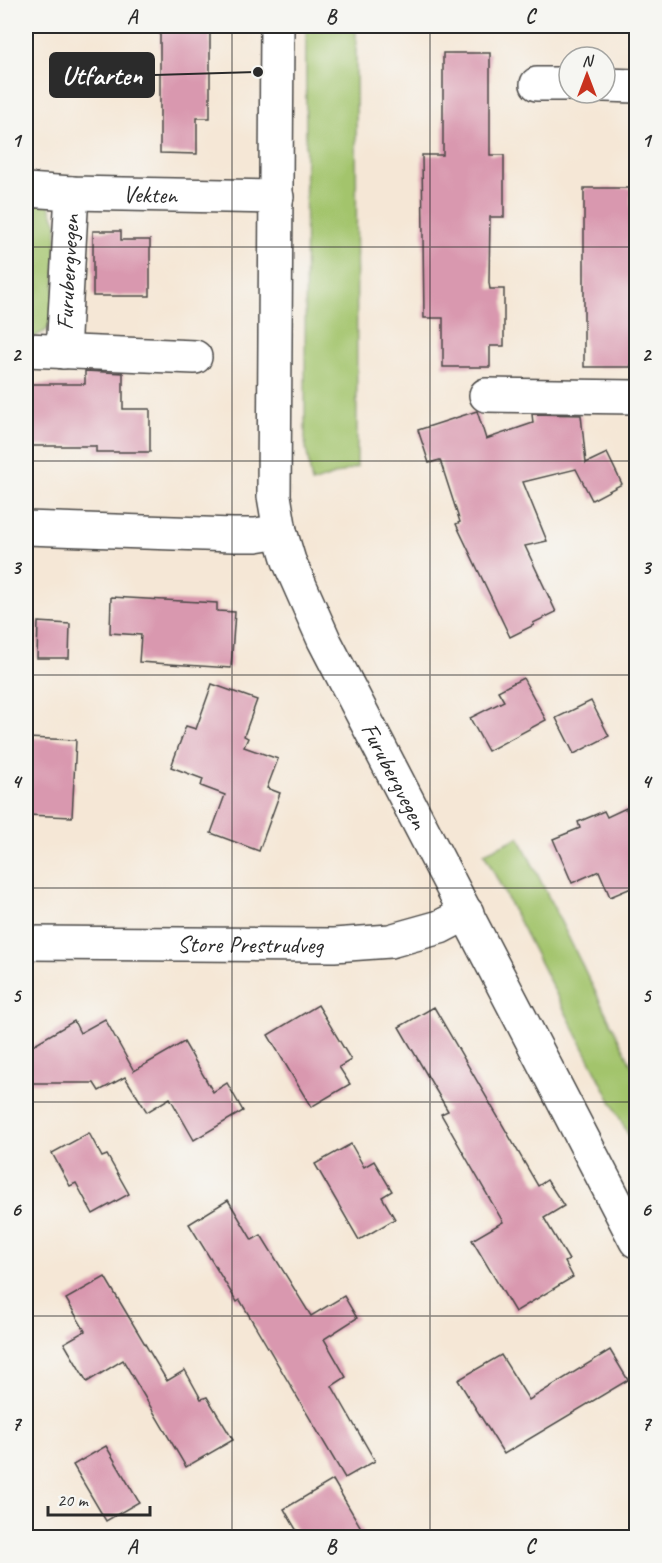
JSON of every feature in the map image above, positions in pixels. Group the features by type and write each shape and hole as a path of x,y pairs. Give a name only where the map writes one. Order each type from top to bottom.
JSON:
{"main road":[{"name":"Furubergvegen","path":"277,26 274,496 280,531 289,561 324,640 636,1241"},
{"path":"617,86 636,86"},
{"name":"Vekten","path":"26,190 72,194 277,197"},
{"name":"Furubergvegen","path":"63,352 72,194"},
{"name":"Furubergvegen","path":"26,350 195,357"},
{"path":"486,395 636,397"},
{"path":"26,528 233,536 256,536 280,531"},
{"name":"Store Prestrudveg","path":"26,943 334,945 390,941 440,927 467,912"}],"green space":[{"path":"306,26 356,26 357,467 312,483 305,441"},
{"path":"35,201 48,203 57,224 53,319 46,331 26,341 26,224 33,224"},
{"path":"519,837 636,1074 636,1150 484,853"}],"building":[{"path":"160,26 210,26 210,118 197,118 197,154 160,153"},
{"path":"443,53 490,53 490,155 504,155 504,217 490,217 489,283 490,289 504,289 504,346 490,346 490,367 443,367 443,318 424,318 422,155 443,155"},
{"path":"584,188 631,188 631,367 584,367"},
{"path":"93,231 121,231 121,240 150,240 150,296 93,296"},
{"path":"85,371 123,373 123,409 150,409 150,452 96,452 96,446 26,446 26,384 85,384"},
{"path":"477,411 486,439 533,423 532,414 581,415 586,463 607,453 622,484 592,500 576,469 523,482 547,541 525,546 556,612 510,637 456,524 460,522 440,460 429,463 418,430"},
{"path":"111,597 217,603 217,611 235,612 231,668 139,662 141,635 110,633"},
{"path":"38,622 70,624 69,658 37,658"},
{"path":"523,678 546,720 488,751 470,718 504,701 498,691"},
{"path":"212,684 257,700 244,736 248,738 244,747 278,759 267,788 280,793 259,851 211,833 225,795 201,786 203,779 171,767 186,726 196,729"},
{"path":"591,701 609,736 574,754 556,718"},
{"path":"26,738 76,740 72,817 28,815"},
{"path":"626,808 636,834 636,886 610,897 599,871 572,883 553,839 580,828 578,822 604,811 607,817"},
{"path":"318,1005 351,1060 339,1067 350,1084 311,1107 268,1035"},
{"path":"434,1007 538,1186 547,1180 564,1206 544,1218 569,1260 565,1262 573,1277 515,1312 472,1240 503,1222 441,1114 448,1111 399,1027"},
{"path":"105,1019 134,1071 184,1042 213,1092 227,1083 243,1111 194,1140 170,1098 147,1112 125,1077 99,1091 94,1083 26,1083 26,1049 74,1021 80,1033"},
{"path":"89,1133 102,1157 107,1155 129,1194 93,1214 76,1183 70,1186 52,1153"},
{"path":"351,1144 364,1167 374,1161 392,1191 382,1197 395,1219 359,1240 315,1164"},
{"path":"228,1200 252,1240 261,1235 311,1316 344,1296 357,1318 324,1339 346,1377 332,1386 375,1461 345,1478 240,1300 237,1302 189,1224"},
{"path":"105,1277 167,1381 185,1370 201,1399 207,1397 233,1440 186,1467 123,1360 87,1382 64,1343 85,1331 66,1299"},
{"path":"610,1350 628,1380 504,1454 458,1380 501,1355 529,1400"},
{"path":"106,1446 139,1502 106,1521 73,1465"},
{"path":"333,1480 367,1538 301,1538 284,1509"}],"place":[{"name":"Utfarten","path":"258,72"}]}
